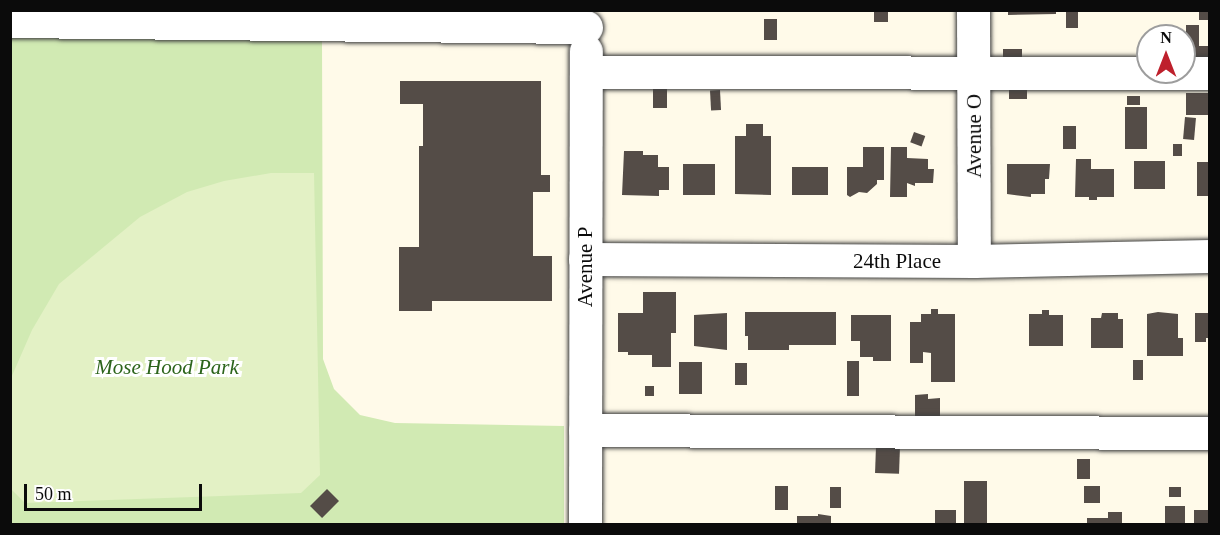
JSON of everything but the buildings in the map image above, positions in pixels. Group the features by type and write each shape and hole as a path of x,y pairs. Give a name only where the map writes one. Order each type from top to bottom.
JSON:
{"street":[{"name":"Avenue O","path":"974,10 974,261"},
{"path":"10,21 586,19"},
{"name":"Avenue P","path":"585,525 586,19"},
{"path":"586,72 1209,73"},
{"name":"24th Place","path":"585,259 974,261 1209,256"},
{"path":"585,430 1209,433"}],"green space":[{"name":"Mose Hood Park","path":"10,36 322,36 323,359 334,389 360,415 395,423 564,426 564,524 11,524"},
{"path":"271,173 314,173 320,475 301,493 25,503 11,489 11,378 32,330 59,284 140,217 187,192 224,181"}]}
